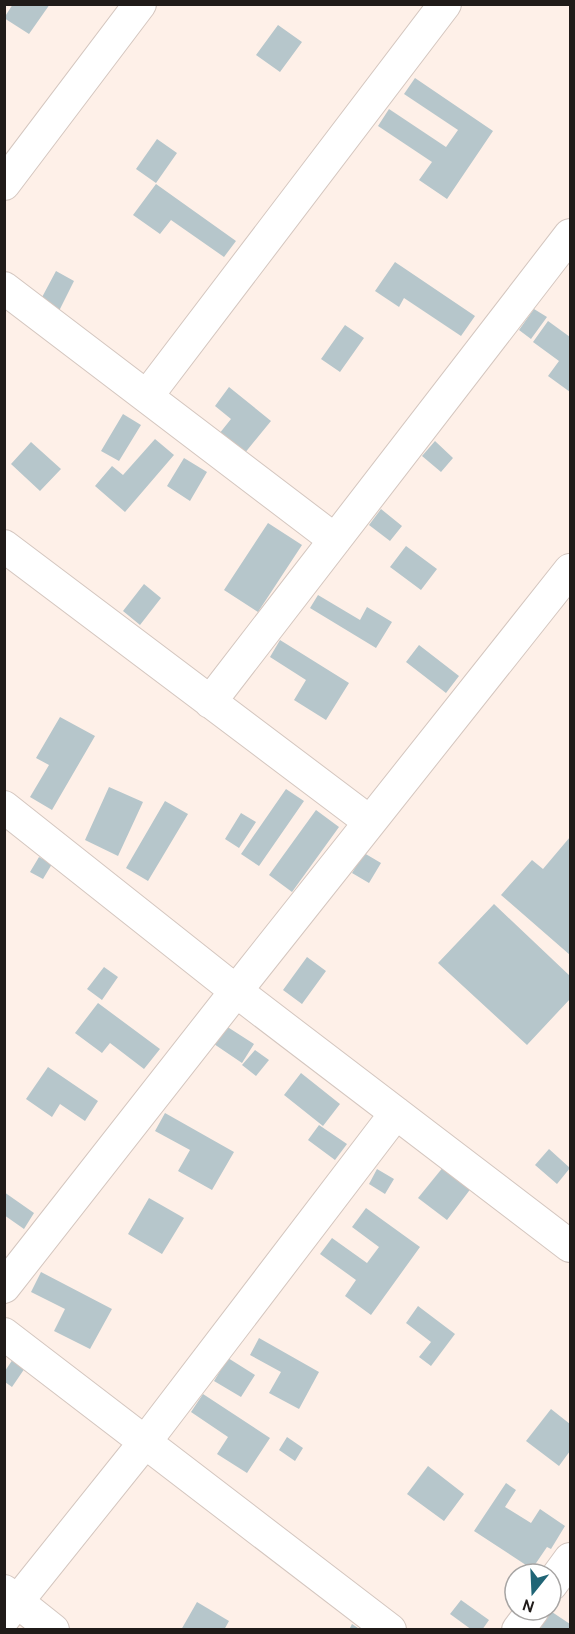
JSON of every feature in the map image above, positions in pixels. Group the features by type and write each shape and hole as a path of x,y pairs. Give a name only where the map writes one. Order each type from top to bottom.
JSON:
{"street":[{"path":"4,184 140,4"},
{"path":"147,396 445,4"},
{"path":"210,702 570,235"},
{"path":"4,288 335,540"},
{"path":"4,546 370,822"},
{"path":"4,1287 570,570"},
{"path":"4,807 236,991 570,1246"},
{"path":"53,1629 9,1603 145,1442 396,1113"},
{"path":"4,1334 390,1629"}],"building":[{"path":"13,4 50,4 29,34 4,18"},
{"path":"278,25 302,42 280,72 256,55"},
{"path":"415,78 493,131 447,199 419,180 432,162 378,126 389,109 446,147 458,130 404,94"},
{"path":"157,139 177,153 156,183 136,169"},
{"path":"156,184 236,241 224,257 171,220 160,234 133,215"},
{"path":"395,262 475,316 461,336 404,298 399,307 375,291"},
{"path":"56,271 74,281 59,311 40,301"},
{"path":"534,309 547,317 531,339 519,330"},
{"path":"548,321 570,337 570,392 548,376 559,361 533,342"},
{"path":"345,325 364,338 340,372 321,359"},
{"path":"229,387 271,421 244,454 219,434 231,419 215,406"},
{"path":"123,414 141,425 119,461 101,451"},
{"path":"155,439 174,455 125,512 95,486 112,466 123,475"},
{"path":"435,441 453,458 441,472 422,456"},
{"path":"31,442 61,469 40,491 11,464"},
{"path":"184,458 207,472 190,501 167,486"},
{"path":"381,509 402,526 390,541 369,525"},
{"path":"268,523 302,545 258,612 224,590"},
{"path":"406,546 437,569 421,590 390,567"},
{"path":"144,584 161,598 140,625 123,611"},
{"path":"318,595 360,620 367,607 392,622 376,648 310,608"},
{"path":"280,640 349,683 326,720 294,700 306,680 270,657"},
{"path":"419,645 459,676 446,693 406,662"},
{"path":"60,717 95,736 52,810 30,797 49,765 36,758"},
{"path":"109,787 143,802 118,856 85,840"},
{"path":"286,789 304,801 259,866 241,854"},
{"path":"165,801 188,814 148,881 126,868"},
{"path":"316,810 339,827 292,892 269,875"},
{"path":"241,813 256,822 239,848 225,839"},
{"path":"570,837 570,955 501,895 532,860 543,869"},
{"path":"364,853 381,863 369,883 352,873"},
{"path":"39,857 52,864 43,879 30,872"},
{"path":"494,904 570,976 570,999 527,1045 438,963"},
{"path":"307,957 326,971 302,1004 283,990"},
{"path":"104,967 118,977 102,1000 87,989"},
{"path":"98,1003 160,1049 144,1069 110,1043 102,1053 75,1033"},
{"path":"226,1026 254,1044 242,1063 214,1044"},
{"path":"255,1050 269,1060 256,1076 242,1065"},
{"path":"48,1067 98,1101 85,1121 60,1104 52,1117 26,1099"},
{"path":"301,1073 340,1104 323,1126 284,1095"},
{"path":"165,1113 234,1152 212,1190 178,1171 190,1150 155,1131"},
{"path":"319,1125 347,1144 335,1160 308,1140"},
{"path":"549,1149 570,1168 557,1184 535,1165"},
{"path":"444,1166 472,1187 447,1220 418,1198"},
{"path":"377,1169 394,1179 385,1194 369,1184"},
{"path":"4,1192 34,1213 24,1229 4,1215"},
{"path":"149,1198 184,1218 162,1254 128,1234"},
{"path":"366,1208 420,1247 371,1315 345,1296 356,1280 320,1254 332,1238 367,1263 379,1247 352,1227"},
{"path":"41,1272 112,1309 90,1349 54,1331 65,1309 31,1292"},
{"path":"418,1306 455,1334 431,1366 419,1357 431,1342 406,1323"},
{"path":"259,1338 319,1372 299,1409 269,1393 281,1372 250,1355"},
{"path":"228,1358 255,1375 241,1397 214,1381"},
{"path":"13,1359 25,1368 12,1387 5,1382 5,1371"},
{"path":"203,1394 270,1438 247,1473 217,1454 228,1437 191,1412"},
{"path":"551,1409 570,1424 570,1451 559,1466 526,1441"},
{"path":"287,1437 303,1448 295,1461 279,1450"},
{"path":"428,1466 464,1494 444,1521 407,1494"},
{"path":"506,1483 516,1490 505,1507 531,1523 540,1509 565,1526 551,1549 547,1547 537,1562 521,1562 474,1531"},
{"path":"461,1600 489,1620 482,1630 472,1630 450,1614"},
{"path":"197,1602 229,1621 224,1630 181,1630"},
{"path":"563,1619 570,1624 570,1630 544,1630 539,1626 542,1622 563,1622"},
{"path":"352,1624 361,1630 349,1630"}]}
